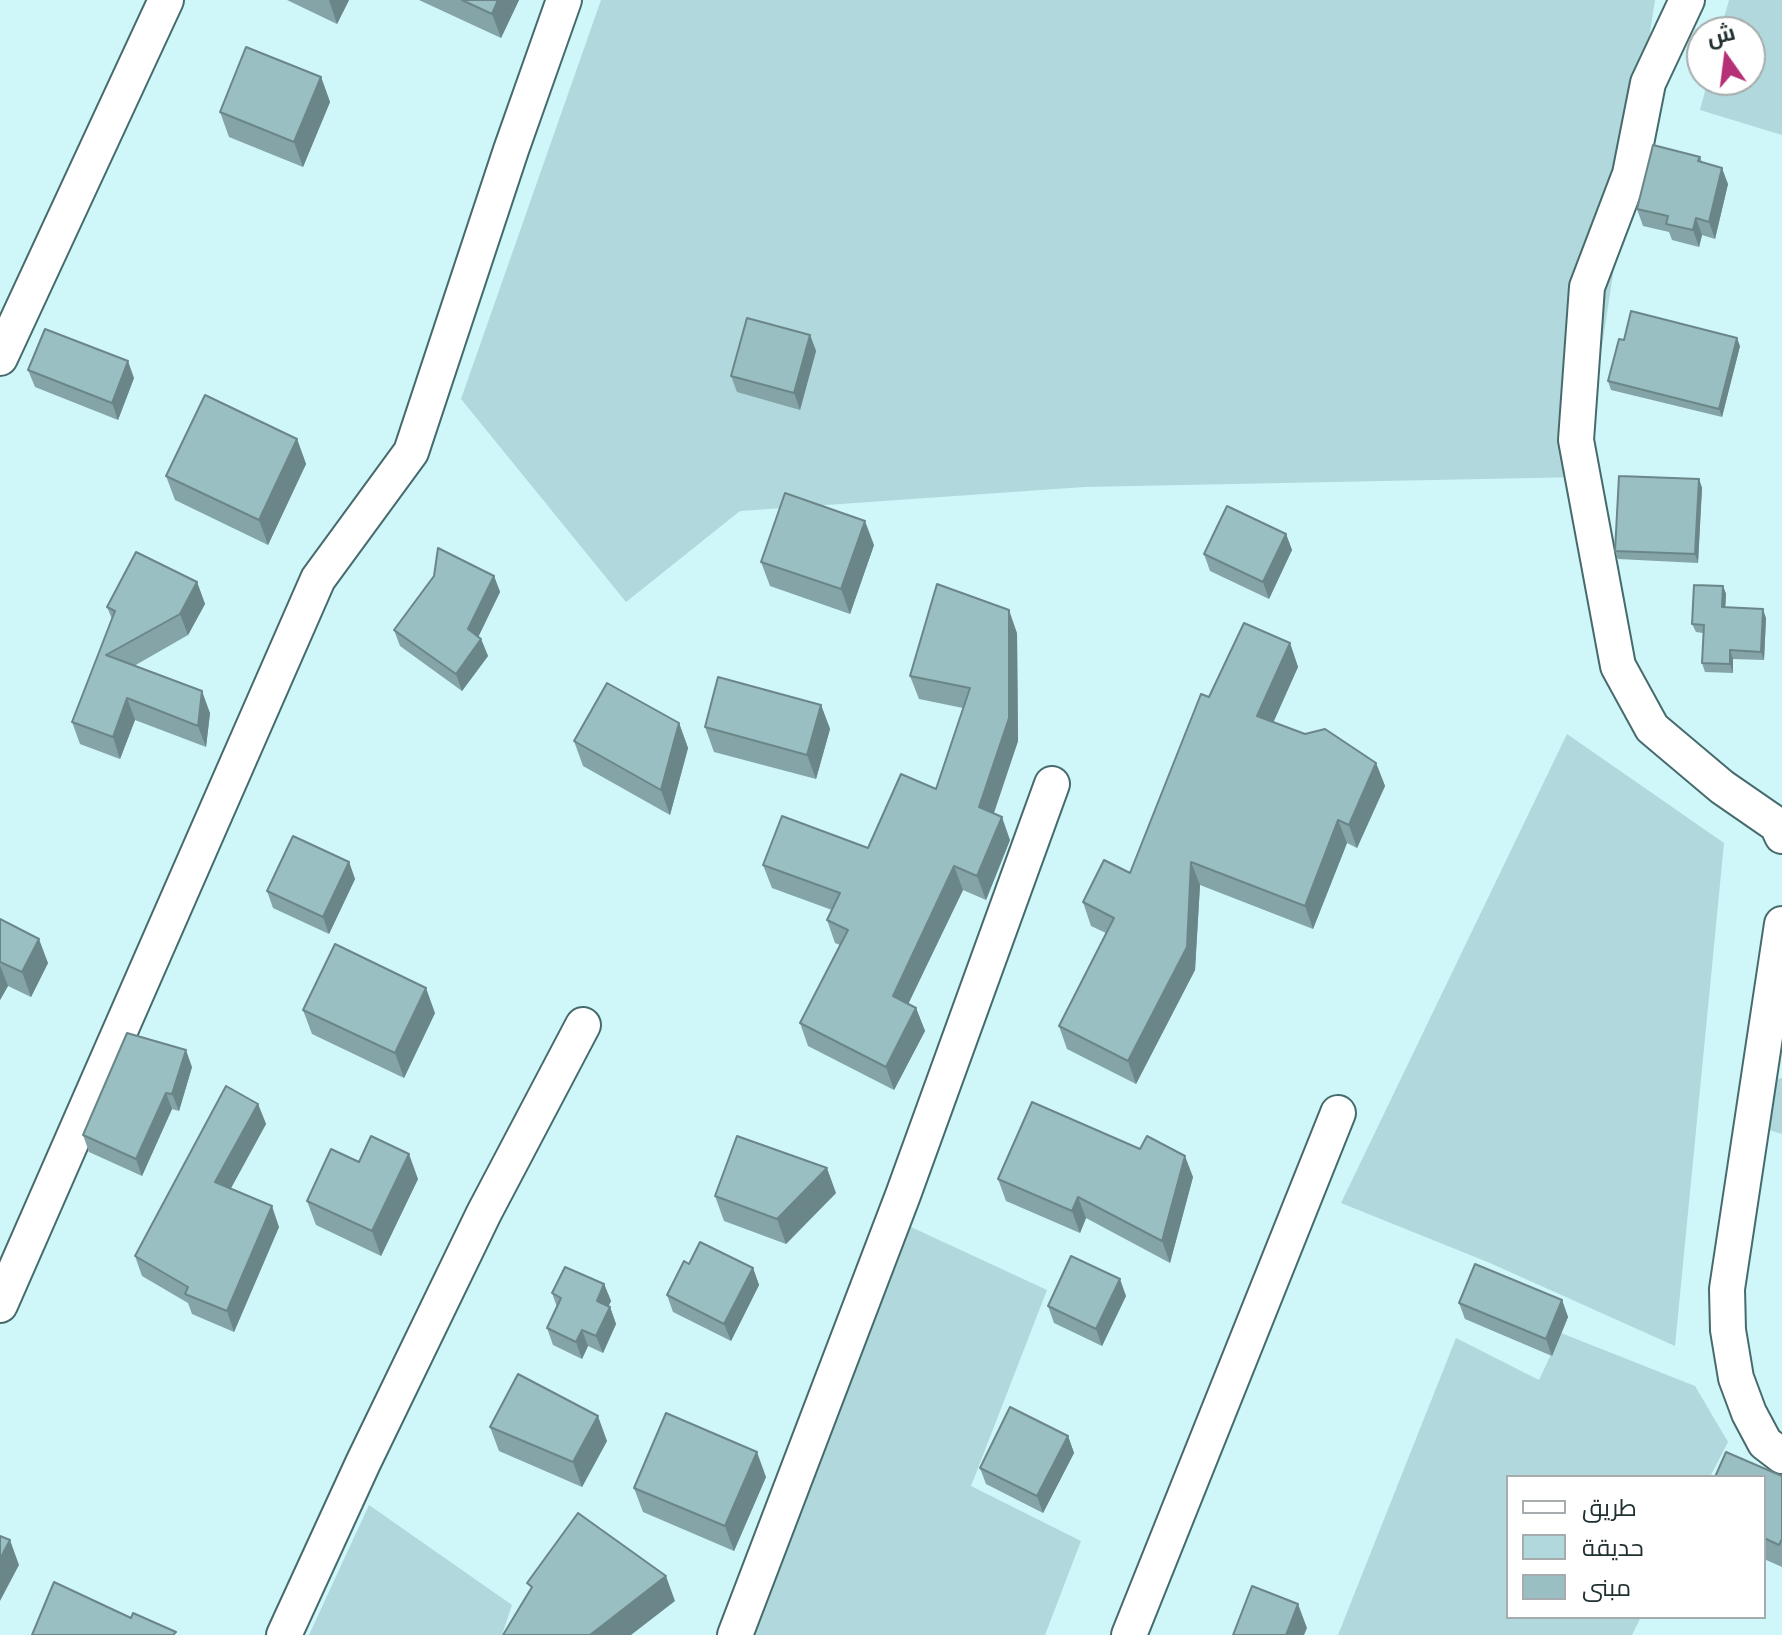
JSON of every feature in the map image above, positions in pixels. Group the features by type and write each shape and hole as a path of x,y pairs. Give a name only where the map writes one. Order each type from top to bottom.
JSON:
{"street":[{"path":"0,358 166,0"},
{"path":"0,1305 318,579 411,452 564,0"},
{"path":"1687,0 1648,83 1630,174 1587,287 1576,440 1618,666 1652,728 1722,787 1777,825 1782,836"},
{"path":"735,1635 908,1181 1052,784"},
{"path":"1782,924 1727,1289 1728,1330 1736,1378 1765,1443 1782,1456"},
{"path":"284,1635 363,1463 478,1227 583,1025"},
{"path":"1129,1635 1338,1113"}],"green space":[{"path":"601,0 1655,0 1582,477 1084,487 740,511 626,602 461,399"},
{"path":"1729,0 1782,0 1782,135 1700,110 1704,96 1766,96 1766,16 1724,16"},
{"path":"1567,734 1724,843 1675,1346 1490,1263 1341,1203"},
{"path":"1782,1078 1782,1134 1753,1125 1778,1079"},
{"path":"911,1227 1047,1290 971,1486 1081,1541 1045,1635 753,1635"},
{"path":"1561,1333 1695,1386 1728,1442 1711,1475 1506,1475 1506,1619 1640,1619 1632,1635 1338,1635 1456,1338 1539,1380"},
{"path":"369,1505 512,1605 502,1635 309,1635"}],"building":[{"path":"462,0 498,0 492,14"},
{"path":"246,47 321,77 294,142 220,112"},
{"path":"1653,145 1700,157 1698,161 1722,168 1709,222 1696,218 1693,230 1666,224 1668,216 1637,209"},
{"path":"1631,311 1737,338 1719,409 1608,381 1619,339 1624,340"},
{"path":"747,318 810,335 794,393 731,376"},
{"path":"45,329 128,361 112,403 28,370"},
{"path":"205,395 297,439 259,520 166,476"},
{"path":"1619,476 1699,479 1695,554 1615,551"},
{"path":"785,493 865,521 841,589 761,562"},
{"path":"1227,506 1286,534 1263,582 1204,554"},
{"path":"438,548 494,576 468,629 481,639 456,674 394,630 434,576"},
{"path":"136,552 197,582 180,614 106,655 202,691 198,726 127,698 113,737 72,722 115,611 107,607"},
{"path":"937,584 1009,610 1009,718 979,807 1002,817 977,876 954,866 893,996 916,1008 886,1067 800,1023 848,930 827,920 840,893 763,865 782,816 868,848 901,774 936,789 970,688 910,676"},
{"path":"1694,585 1723,586 1722,607 1763,609 1761,652 1730,650 1730,664 1702,663 1704,625 1692,624"},
{"path":"1244,623 1290,643 1257,716 1305,734 1325,729 1376,763 1349,825 1338,820 1305,906 1191,862 1187,947 1128,1061 1059,1026 1114,918 1083,902 1104,860 1130,873 1201,694 1209,697"},
{"path":"718,677 821,705 807,755 705,727"},
{"path":"607,683 679,723 661,790 574,741"},
{"path":"293,836 349,862 323,917 267,891"},
{"path":"0,919 39,939 22,972 0,962"},
{"path":"335,944 426,988 395,1053 303,1010"},
{"path":"127,1033 186,1050 172,1094 166,1093 136,1159 83,1135"},
{"path":"226,1086 258,1104 215,1182 272,1206 227,1311 185,1294 188,1287 135,1256"},
{"path":"1032,1102 1140,1149 1147,1136 1185,1156 1162,1241 1078,1197 1072,1211 998,1179"},
{"path":"371,1136 409,1154 372,1231 307,1201 331,1149 359,1162"},
{"path":"737,1136 827,1168 777,1219 715,1196"},
{"path":"700,1242 753,1268 724,1324 667,1295 684,1261 689,1264"},
{"path":"1071,1256 1120,1279 1096,1329 1048,1306"},
{"path":"1475,1264 1562,1300 1546,1339 1459,1303"},
{"path":"565,1267 604,1284 597,1301 610,1307 596,1336 582,1330 576,1342 547,1328 561,1298 552,1293"},
{"path":"518,1374 598,1416 573,1462 490,1427"},
{"path":"1010,1407 1068,1436 1037,1496 980,1468"},
{"path":"666,1413 757,1452 725,1526 634,1488"},
{"path":"1726,1452 1782,1476 1782,1539 1779,1545 1766,1539 1766,1475 1716,1475"},
{"path":"578,1513 666,1576 590,1635 503,1635 532,1587 527,1583"},
{"path":"0,1536 10,1540 0,1559"},
{"path":"54,1582 131,1618 133,1613 176,1632 173,1635 32,1635"},
{"path":"1252,1586 1298,1604 1286,1635 1233,1635"}]}
